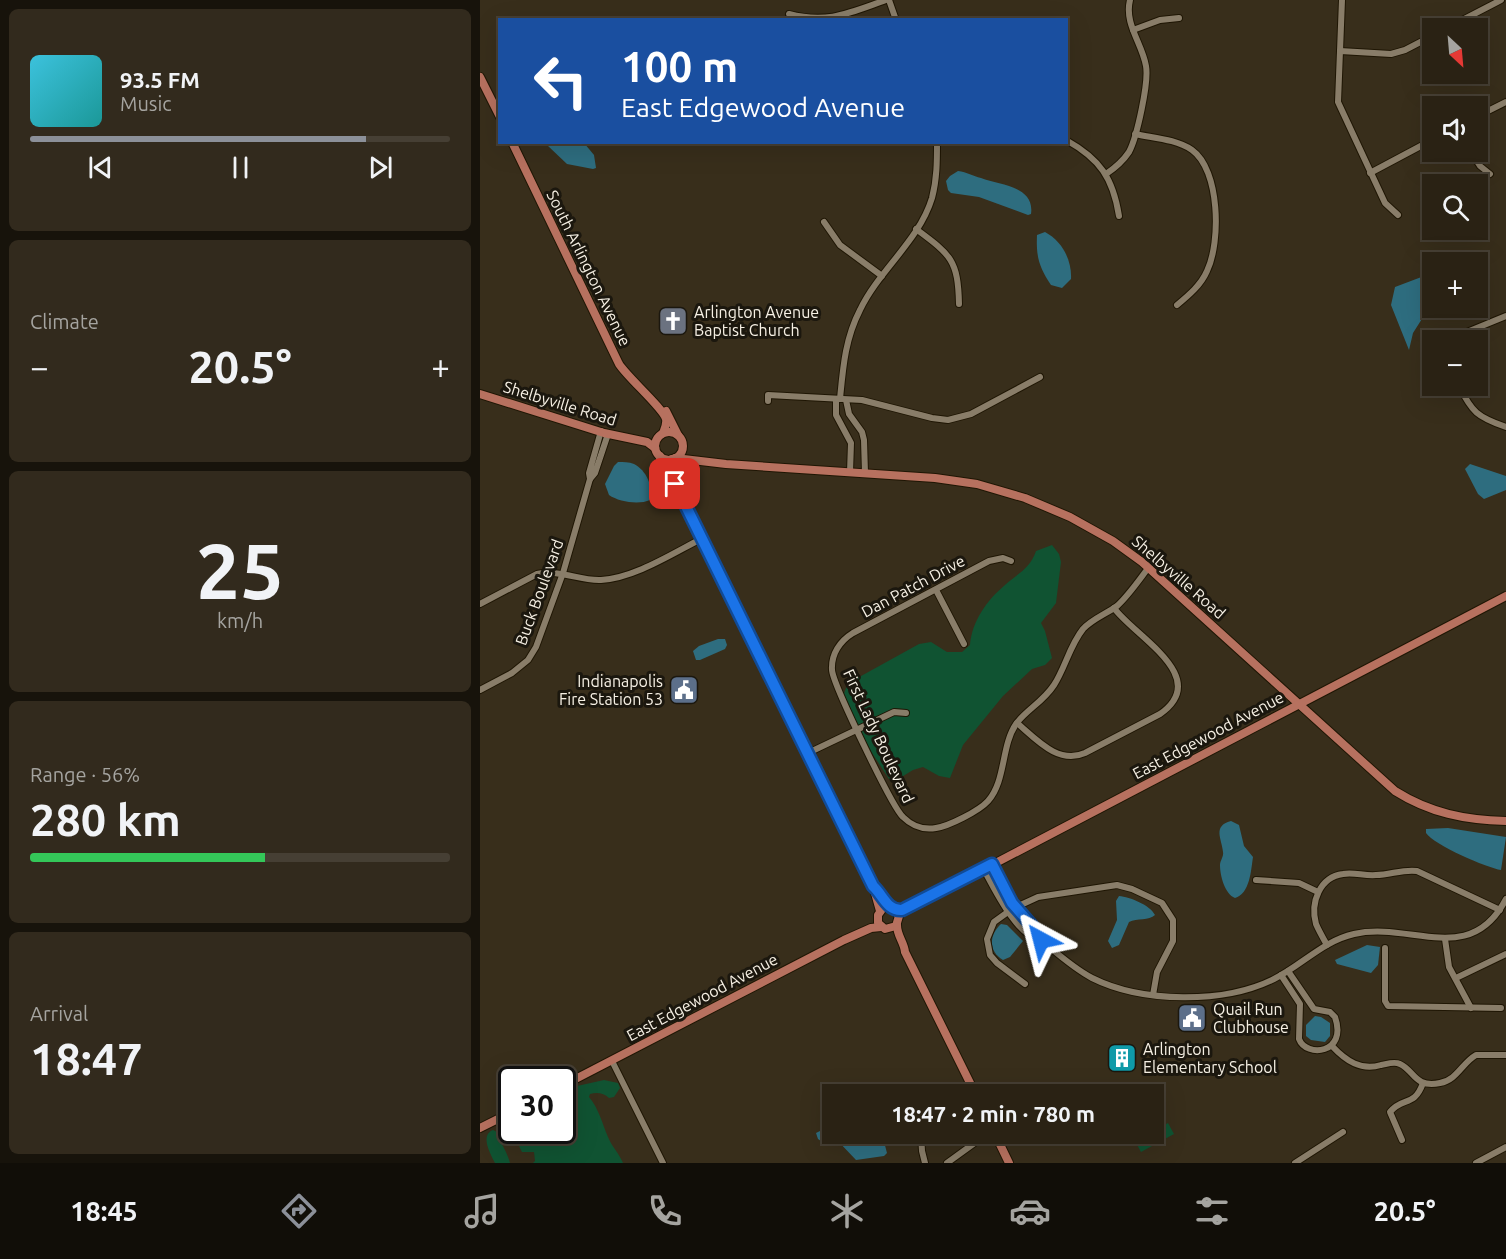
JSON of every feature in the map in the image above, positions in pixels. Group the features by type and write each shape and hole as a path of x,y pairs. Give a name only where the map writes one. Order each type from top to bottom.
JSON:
{"main road":[{"path":"480,77 498,113"},
{"name":"South Arlington Avenue","path":"513,144 615,357 630,379 650,398 665,417 666,424 662,434"},
{"name":"Shelbyville Road","path":"480,394 604,433 632,438"},
{"name":"South Arlington Avenue","path":"650,398 666,410 678,435"},
{"path":"632,438 670,432 678,435 688,454 707,462"},
{"path":"662,434 656,441 658,452 666,479 677,489"},
{"path":"632,438 650,443 658,452 673,459 707,462"},
{"path":"683,447 673,459 670,473 677,489 873,886 879,902 878,922 905,952 971,1084"},
{"name":"Shelbyville Road","path":"707,462 960,481 1024,498 1086,525 1149,567 1382,781 1411,800 1438,812 1474,820 1506,821"},
{"name":"East Edgewood Avenue","path":"925,900 1506,596"},
{"path":"873,886 899,916 897,933 905,946 905,952"},
{"path":"855,935 879,914 893,909 905,909 925,900"},
{"path":"855,935 871,928 884,928 898,923 925,900"},
{"name":"East Edgewood Avenue","path":"576,1079 855,935"},
{"path":"480,1128 498,1119"},
{"path":"1000,1144 1009,1163"}],"street":[{"path":"828,18 848,14 888,0 895,18"},
{"path":"1106,174 1124,159 1131,146 1147,75 1145,60 1128,14 1130,0"},
{"path":"1342,0 1338,102 1385,203 1398,215"},
{"path":"1466,18 1501,0"},
{"path":"789,14 805,18"},
{"path":"1133,30 1160,20 1179,18"},
{"path":"1340,51 1391,54 1422,41"},
{"path":"1488,111 1506,102"},
{"path":"1135,134 1187,147 1205,165 1212,181 1215,231 1211,262 1203,280 1177,305"},
{"path":"1068,142 1089,154 1106,174 1114,192 1119,216"},
{"path":"850,472 851,443 836,415 841,399 844,359 850,333 860,308 927,210 933,195 937,171 937,144"},
{"path":"1370,172 1422,145"},
{"path":"1477,162 1490,174"},
{"path":"824,222 840,245 882,276"},
{"path":"916,229 939,246 952,261 958,279 959,304"},
{"path":"1472,330 1506,316"},
{"path":"768,401 768,395 862,400 948,420 971,414 1040,377"},
{"path":"1464,396 1476,414 1485,420 1506,427"},
{"path":"841,399 862,432 865,473"},
{"name":"Buck Boulevard","path":"480,690 512,674 528,660 546,623 590,479 589,473 604,433"},
{"path":"480,604 537,574 562,573 587,579 622,577 703,538"},
{"name":"Dan Patch Drive","path":"836,651 844,639 853,633 994,559 1003,558 1011,561"},
{"path":"1114,608 1174,669 1177,690 1170,705 1160,714 1080,755 1072,756 1051,751 1017,723 1044,699 1052,688 1082,631 1088,624 1122,601 1149,567"},
{"path":"936,590 964,644"},
{"name":"First Lady Boulevard","path":"836,651 832,664 833,678 896,808 903,817 916,826 932,828 943,826 979,808 989,800 1017,723"},
{"path":"808,753 894,712 906,713"},
{"path":"992,864 1012,910"},
{"path":"983,868 1012,910 1040,935 1041,940 1074,967 1117,988 1153,995 1181,997 1221,994 1252,988 1288,971 1327,945 1352,935 1374,931 1445,939 1467,936 1479,930 1500,910 1506,899"},
{"path":"1327,945 1317,927 1315,905 1318,892 1325,881 1334,876 1352,873 1376,875 1417,871 1500,910"},
{"path":"1256,880 1299,883 1318,892"},
{"path":"1025,984 995,962 987,947 987,937 992,925 1012,910 1038,897 1117,885 1132,889 1162,903 1173,920 1173,941 1157,972 1153,995"},
{"path":"1445,939 1449,967 1471,1008"},
{"path":"1385,948 1385,1002 1388,1006 1501,1008"},
{"path":"1456,978 1506,954"},
{"path":"1281,975 1300,1004 1299,1036 1302,1045 1307,1048 1324,1050 1332,1046 1336,1038 1335,1017 1330,1012 1314,1009 1288,971"},
{"path":"1332,1046 1355,1065 1370,1068 1390,1063 1399,1064 1423,1083 1438,1084 1450,1079 1476,1055 1506,1055"},
{"path":"612,1061 663,1163"},
{"path":"1402,1140 1390,1112 1393,1108 1416,1097 1423,1083"},
{"path":"1295,1163 1343,1132"},
{"path":"922,1144 925,1163"},
{"path":"947,1163 973,1144"},
{"path":"1476,1163 1488,1160 1506,1147"}],"green space":[{"path":"1052,545 1059,554 1061,562 1056,603 1041,623 1052,658 1045,665 1032,669 1003,696 963,745 950,778 939,776 923,767 895,781 889,779 857,730 842,699 846,688 852,681 919,644 931,642 947,652 962,652 970,645 977,619 992,597 1027,567 1036,551"},
{"path":"604,1080 618,1083 620,1088 614,1097 609,1098 598,1093 590,1094 589,1097 623,1163 533,1163 535,1161 534,1152 522,1152 520,1144 576,1144 577,1086"},
{"path":"1168,1123 1174,1134 1164,1139 1164,1125"},
{"path":"493,1130 497,1132 498,1144 502,1144 510,1163 495,1163 487,1140 489,1132"},
{"path":"1137,1144 1156,1144 1141,1152"}],"water":[{"path":"585,144 594,155 596,168 567,164 547,145"},
{"path":"958,171 1022,192 1031,205 1031,214 1028,215 979,197 951,193 946,181"},
{"path":"1045,232 1056,240 1068,258 1071,279 1062,288 1051,285 1039,262 1037,235"},
{"path":"1422,277 1422,318 1413,333 1409,350 1391,305 1395,287"},
{"path":"618,462 634,464 642,470 650,484 650,500 629,502 609,495 605,484"},
{"path":"1470,464 1506,476 1506,490 1484,499 1478,494 1465,469"},
{"path":"718,639 725,639 727,645 725,649 696,660 693,651 699,646"},
{"path":"1231,821 1239,825 1244,846 1253,857 1247,887 1240,896 1235,898 1228,893 1220,865 1223,854 1220,830 1225,823"},
{"path":"1448,828 1506,837 1501,870 1461,855 1439,844 1426,833 1426,829"},
{"path":"1119,896 1139,902 1155,915 1129,922 1119,945 1112,948 1108,941 1117,920 1116,901"},
{"path":"1001,924 1007,925 1023,941 1010,957 1003,960 995,952 992,943 994,933"},
{"path":"1367,945 1380,947 1378,965 1371,973 1337,964 1335,960"},
{"path":"1315,1016 1330,1023 1330,1036 1325,1042 1311,1040 1306,1036 1306,1025"},
{"path":"822,1130 822,1141 818,1139 816,1133"},
{"path":"841,1144 885,1144 887,1153 884,1156 856,1160"}],"place":[{"name":"Arlington Avenue Baptist Church","path":"673,321"},
{"name":"Indianapolis Fire Station 53","path":"684,690"},
{"name":"Quail Run Clubhouse","path":"1192,1018"},
{"name":"Arlington Elementary School","path":"1122,1058"}],"route":[{"path":"675,484 873,886 884,901 896,910 905,909 992,864 1009,897 1040,935 1041,940"}]}
